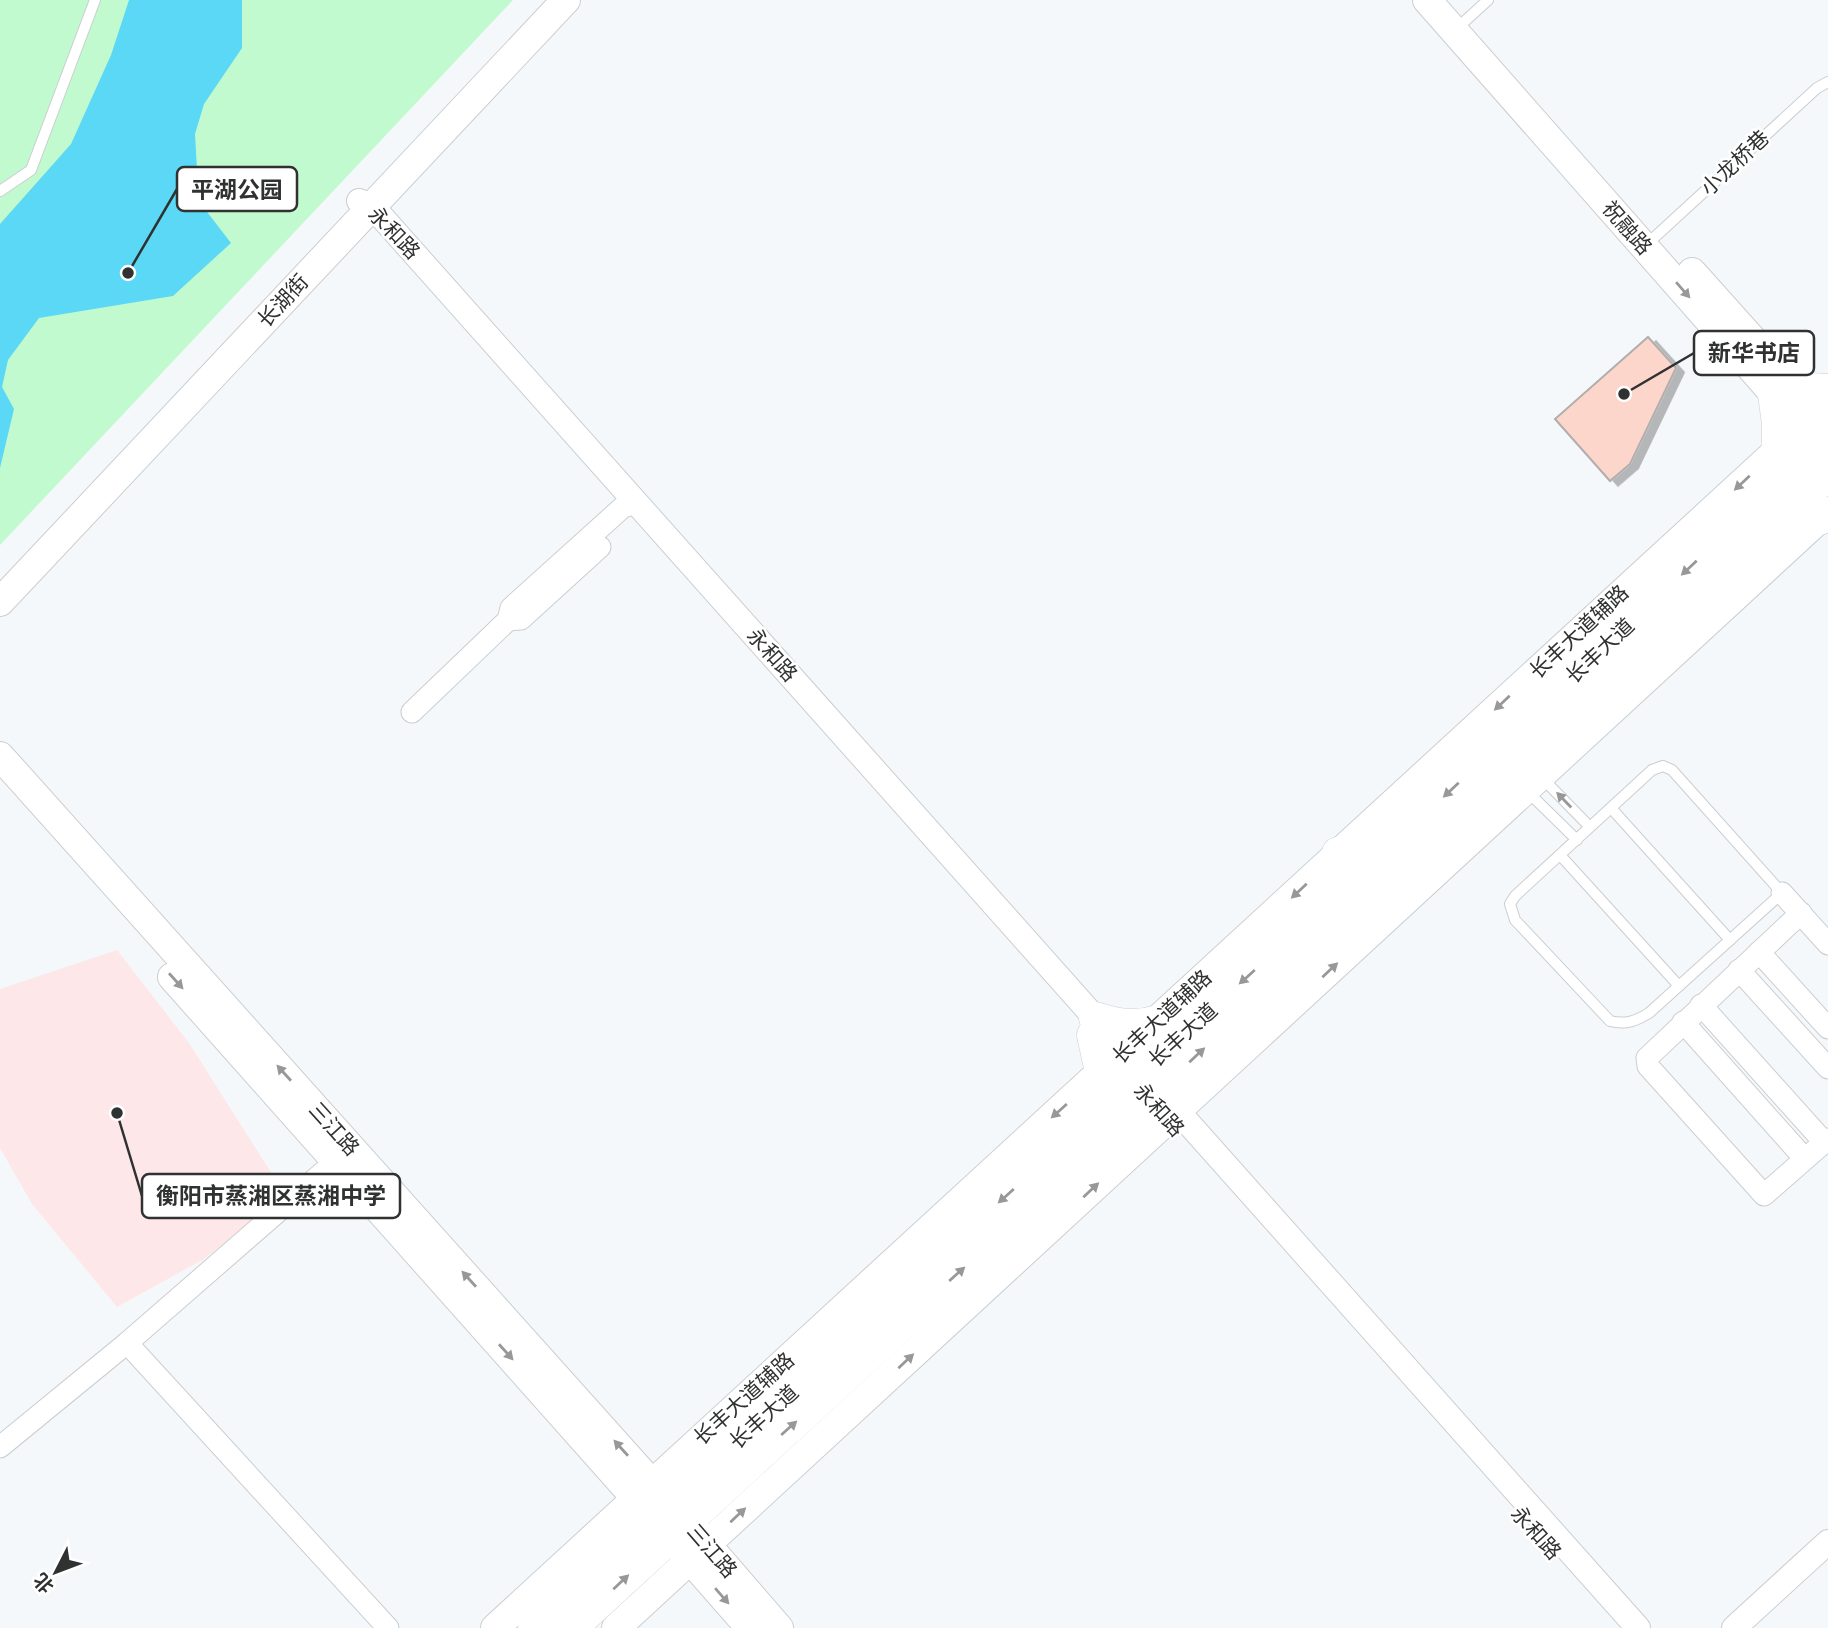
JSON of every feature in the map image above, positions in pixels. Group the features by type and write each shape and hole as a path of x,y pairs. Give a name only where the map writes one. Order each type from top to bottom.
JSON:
{"main road":[{"name":"长湖街","path":"0,602 365,208 548,0"},
{"name":"长湖街","path":"0,582 566,0"},
{"name":"祝融路","path":"1427,0 1457,17 1651,240 1823,430"},
{"path":"1777,485 1782,387 1810,389 1823,430"},
{"name":"长丰大道辅路","path":"495,1628 671,1521 1141,1084 1158,1021 1348,864 1777,450 1823,430"},
{"name":"长丰大道","path":"534,1628 671,1521 1141,1084 1515,764 1777,485 1823,430"},
{"name":"长丰大道","path":"571,1628 671,1521 1108,1104 1141,1084 1348,864 1515,764 1823,430"},
{"path":"1515,764 1825,515"},
{"name":"三江路","path":"0,756 671,1521 750,1628"},
{"name":"三江路","path":"0,783 335,1161 671,1521 779,1628"},
{"path":"1094,1026 1142,1026 1158,1021"},
{"path":"1094,1026 1141,1084"},
{"name":"长丰大道辅路","path":"616,1628 671,1521"}],"street":[{"name":"永和路","path":"365,208 630,509 1094,1026"},
{"path":"412,712 508,620 511,608 630,509"},
{"path":"1782,892 1828,944"},
{"path":"1701,1005 1826,1140 1764,1195 1648,1066 1647,1058 1701,1005 1801,913"},
{"path":"1759,952 1828,1028"},
{"path":"1739,970 1828,1068"},
{"path":"1683,1022 1805,1159"},
{"name":"永和路","path":"1141,1084 1620,1628"},
{"name":"永和路","path":"1141,1084 1638,1628"},
{"path":"0,1447 127,1343 335,1161"},
{"path":"127,1343 388,1628"},
{"path":"1734,1628 1828,1542"},
{"path":"1747,1628 1828,1553"}],"lane":[{"path":"0,191 31,170 95,0"},
{"path":"1457,17 1488,0"},
{"name":"小龙桥巷","path":"1651,240 1817,88 1828,82"},
{"path":"1515,764 1548,784 1590,827"},
{"path":"1515,764 1534,797 1577,840"},
{"path":"1663,766 1672,770 1782,892 1649,1013 1634,1022 1611,1021 1515,920 1510,904 1515,896 1611,808 1652,770 1663,766"},
{"path":"1611,808 1730,940"},
{"path":"1560,855 1679,986"}],"shaded area":[{"path":"117,950 189,1043 286,1196 204,1259 117,1307 32,1204 0,1148 0,989"}],"green space":[{"path":"0,0 513,0 0,545"}],"water":[{"path":"129,0 242,0 242,48 204,104 195,134 198,188 204,208 231,243 173,296 39,318 8,360 2,387 14,409 0,468 0,224 71,144 111,55"}],"building":[{"path":"1648,337 1676,368 1630,464 1610,481 1555,419"}],"place":[{"name":"平湖公园","path":"128,273"},
{"name":"新华书店","path":"1624,394"},
{"name":"衡阳市蒸湘区蒸湘中学","path":"117,1113"}]}
